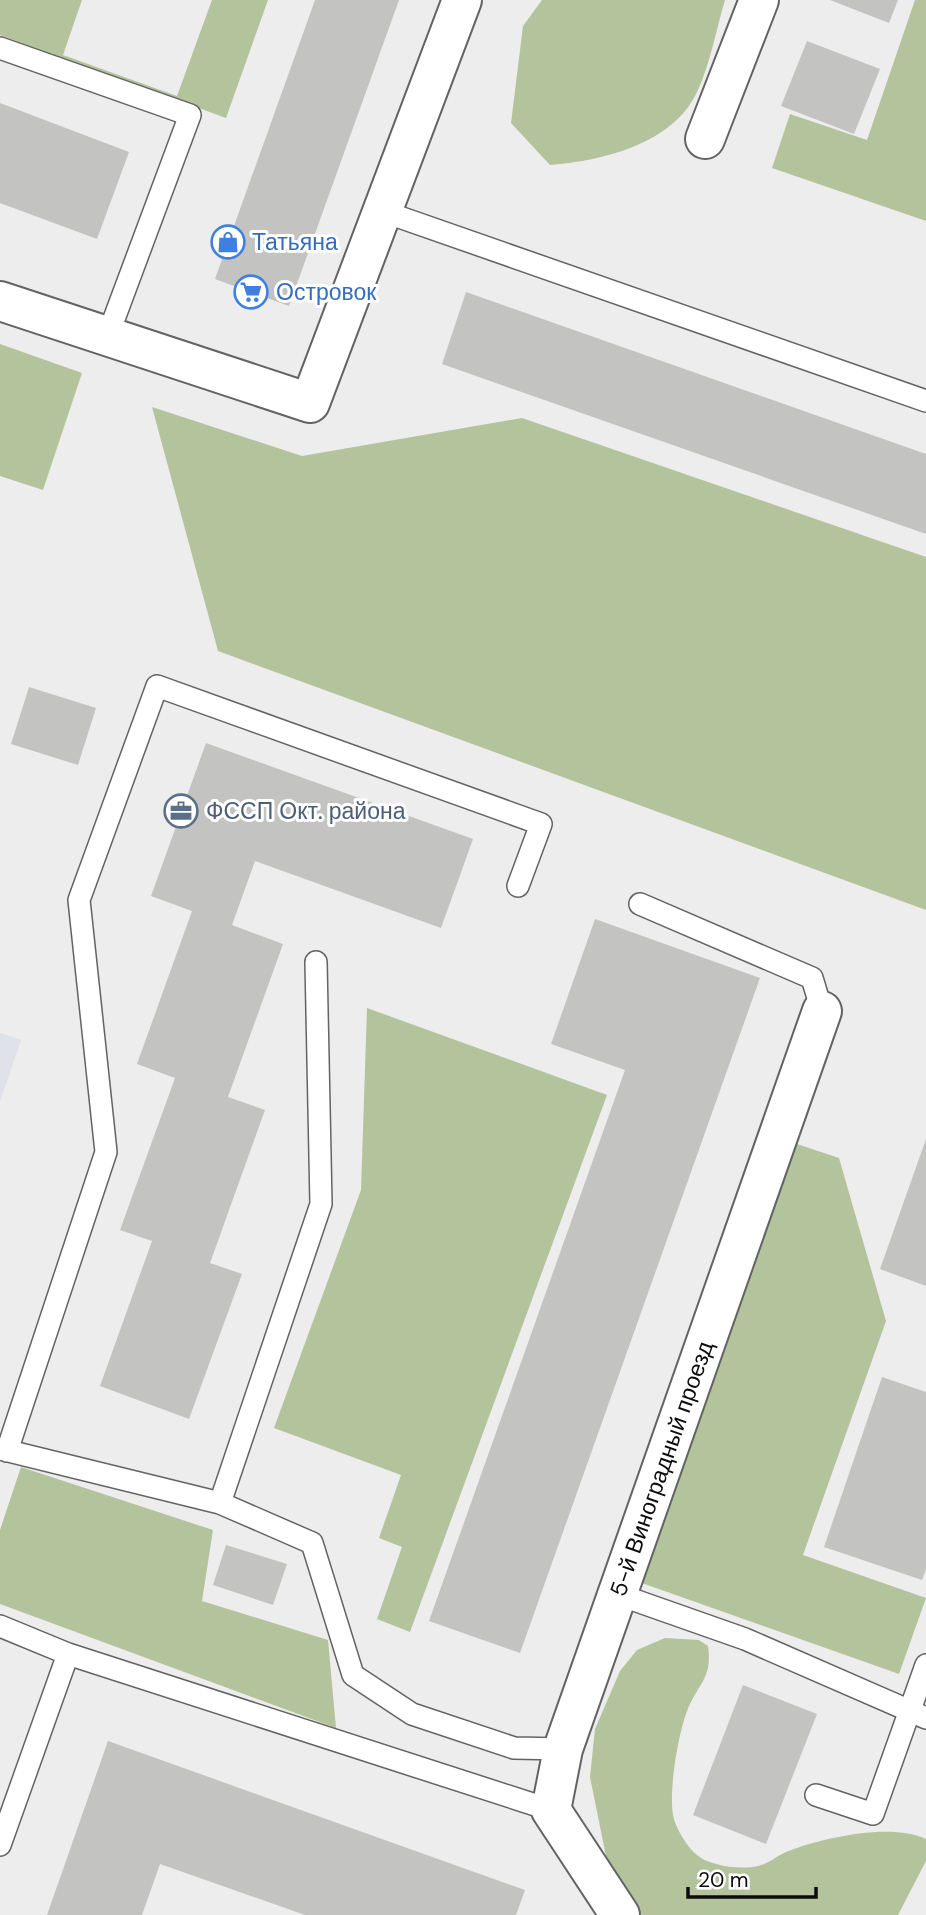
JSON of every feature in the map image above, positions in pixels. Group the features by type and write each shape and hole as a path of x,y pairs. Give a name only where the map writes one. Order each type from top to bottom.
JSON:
{"street":[{"path":"0,301 310,403 461,0"},
{"path":"705,139 759,0"},
{"name":"5-й Виноградный проезд","path":"551,1810 563,1749 822,1011"},
{"path":"551,1810 620,1915"}],"lane":[{"path":"0,48 190,116 108,335"},
{"path":"382,211 926,401"},
{"path":"518,886 541,824 158,686 79,900 106,1152 4,1450 220,1503 312,1543 353,1675 412,1714 514,1748 563,1749"},
{"path":"640,904 811,978 822,1011"},
{"path":"220,1503 321,1204 316,962"},
{"path":"617,1594 745,1639 918,1715"},
{"path":"0,1626 68,1654 551,1810"},
{"path":"0,1845 68,1654"},
{"path":"816,1795 873,1814 918,1715 926,1665"}],"shaded area":[{"path":"0,1033 21,1040 0,1102"}],"green space":[{"path":"0,0 82,0 63,55 177,96 212,0 268,0 226,118 0,35"},
{"path":"542,0 725,0 702,82 686,110 671,125 654,137 613,154 550,165 511,123 523,26"},
{"path":"915,0 926,0 926,221 772,168 790,114 867,140"},
{"path":"0,344 82,373 43,490 0,476"},
{"path":"152,407 302,456 522,418 926,557 926,910 218,651"},
{"path":"367,1008 607,1095 410,1632 377,1619 402,1547 379,1538 401,1475 274,1428 361,1190"},
{"path":"794,1143 839,1158 886,1321 803,1555 926,1598 899,1674 639,1582"},
{"path":"21,1467 213,1530 202,1601 328,1640 336,1728 0,1604 0,1530"},
{"path":"665,1638 699,1640 708,1646 709,1664 686,1714 673,1778 674,1819 690,1848 709,1862 751,1867 765,1864 800,1847 836,1837 876,1832 912,1834 926,1839 926,1861 898,1915 642,1915 611,1881 590,1777 595,1729 620,1671 637,1650"}],"building":[{"path":"315,0 399,0 289,306 215,279"},
{"path":"830,0 898,0 889,23"},
{"path":"807,41 880,69 854,134 781,106"},
{"path":"0,103 129,152 97,239 0,203"},
{"path":"466,292 926,454 926,534 442,364"},
{"path":"29,687 96,708 78,765 11,744"},
{"path":"206,743 473,839 441,928 255,861 232,925 283,944 228,1097 265,1110 210,1263 242,1274 189,1419 100,1386 152,1241 120,1230 175,1078 137,1064 192,911 151,896"},
{"path":"595,919 760,978 520,1653 429,1621 625,1070 551,1044"},
{"path":"926,1139 926,1286 880,1269"},
{"path":"882,1377 926,1392 926,1569 922,1580 824,1547"},
{"path":"226,1545 287,1564 273,1605 213,1585"},
{"path":"743,1685 817,1714 766,1844 693,1815"},
{"path":"108,1741 525,1890 516,1915 305,1915 160,1864 142,1915 47,1915"}],"place":[{"name":"Татьяна","path":"228,242"},
{"name":"Островок","path":"251,292"},
{"name":"ФССП Окт. района","path":"181,811"}]}
